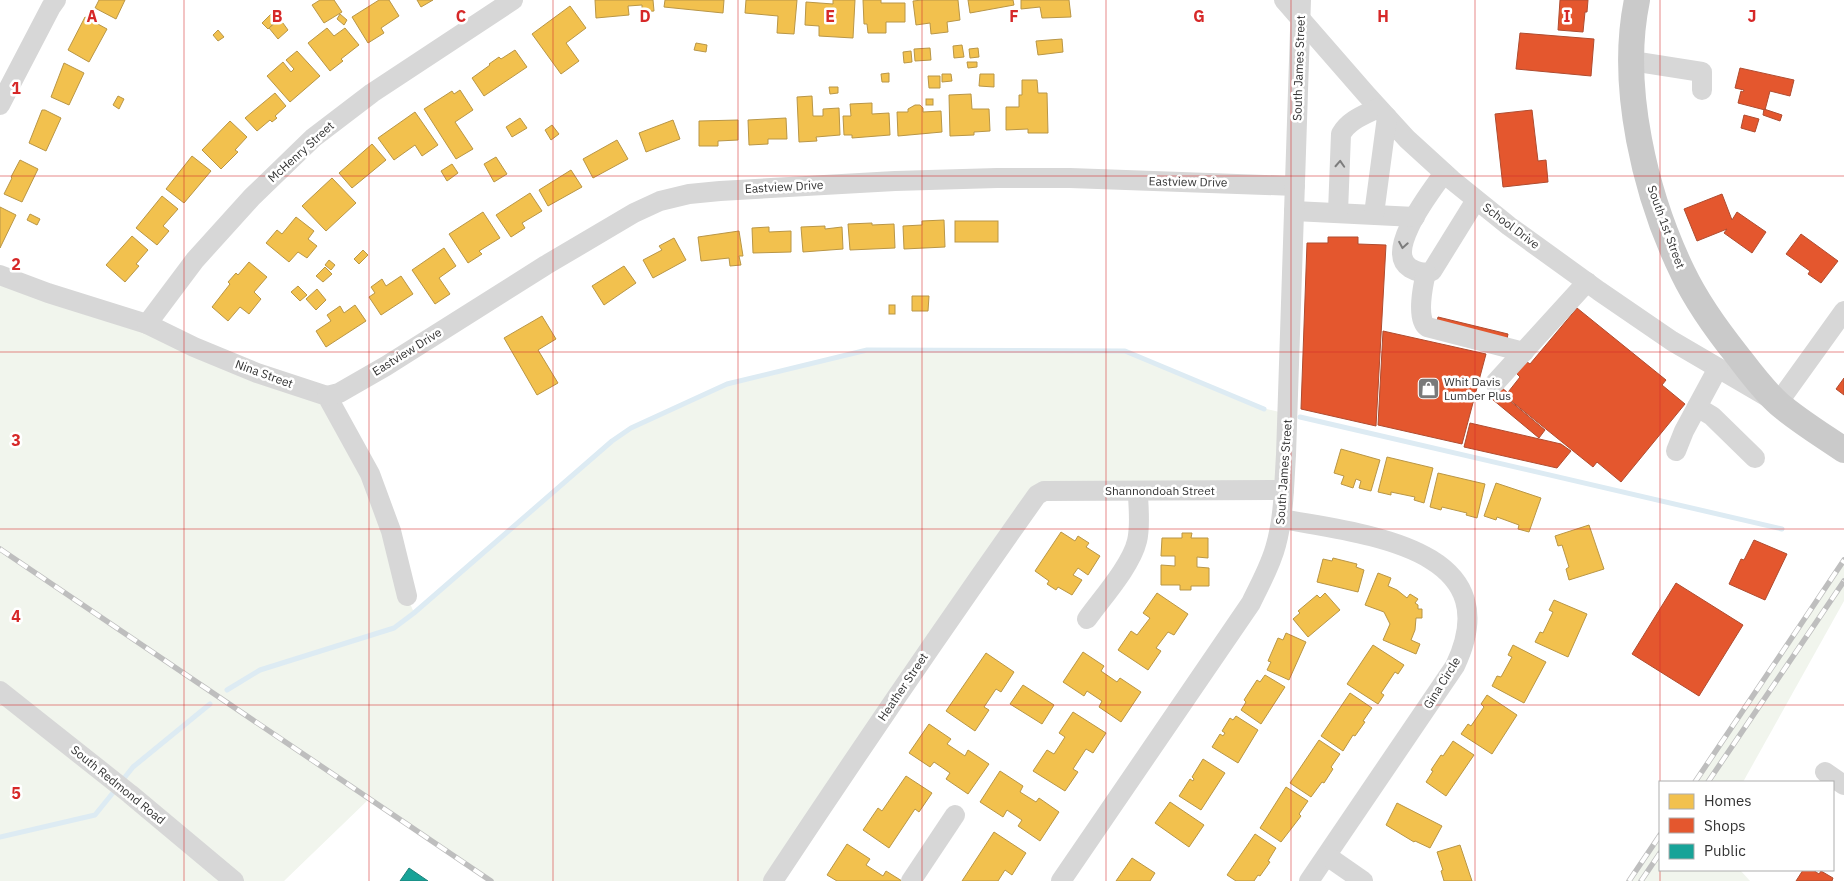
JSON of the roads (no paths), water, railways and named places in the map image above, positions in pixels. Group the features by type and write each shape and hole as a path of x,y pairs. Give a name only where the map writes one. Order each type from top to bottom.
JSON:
{"main road":[{"name":"South 1st Street","path":"1637,0 1632,61 1633,90 1639,139 1664,231 1683,274 1723,337 1749,371 1778,403 1844,450"}],"street":[{"path":"0,105 56,0"},
{"name":"McHenry Street","path":"147,324 195,260 252,197 313,138 372,93 512,0"},
{"name":"School Drive","path":"1284,0 1301,10 1407,139 1476,200 1508,226 1672,341 1778,403"},
{"name":"South James Street","path":"1062,881 1251,602 1276,547 1282,519 1284,490 1301,10"},
{"path":"1632,61 1702,72 1702,90"},
{"path":"1338,212 1341,134 1346,126 1353,121 1383,112 1374,214"},
{"path":"1444,173 1415,217 1402,242 1402,254 1406,266 1417,272 1426,273 1432,271 1476,200"},
{"name":"Eastview Drive","path":"327,396 339,393 386,366 546,265 634,213 660,201 682,196 720,191 997,178 1070,178 1295,186"},
{"path":"1294,211 1415,217"},
{"path":"1426,273 1422,290 1421,320 1423,324 1427,327 1524,352"},
{"name":"Nina Street","path":"0,275 48,293 147,324 194,347 257,373 327,396"},
{"path":"1494,383 1587,282"},
{"path":"1778,403 1844,311"},
{"path":"1676,451 1684,430 1718,368"},
{"path":"327,396 370,474 390,531 407,596"},
{"path":"1697,407 1712,416 1755,458"},
{"name":"Shannondoah Street","path":"1037,495 1044,492 1284,490"},
{"path":"1087,619 1130,558 1137,541 1139,524 1138,491"},
{"name":"Heather Street","path":"773,881 884,714 1037,495"},
{"name":"Gina Circle","path":"1282,519 1370,535 1421,552 1438,563 1452,576 1465,603 1467,620 1465,640 1455,666 1310,881"},
{"name":"South Redmond Road","path":"0,691 107,775 234,881"},
{"path":"1825,772 1844,785"},
{"path":"911,881 955,815"},
{"path":"1327,856 1363,881"}],"waterway":[{"path":"227,690 260,670 394,628 414,613 612,441 631,428 727,384 867,350 1125,351 1264,409"},
{"path":"1300,417 1782,529"},
{"path":"121,782 133,767 210,704"},
{"path":"0,837 95,815 116,789"}],"railway":[{"path":"0,549 491,881"},
{"path":"1696,781 1844,560"},
{"path":"1709,781 1844,581"},
{"path":"1629,881 1659,836"},
{"path":"1641,881 1659,854"}],"place":[{"name":"Whit Davis Lumber Plus","path":"1428,389"}]}
